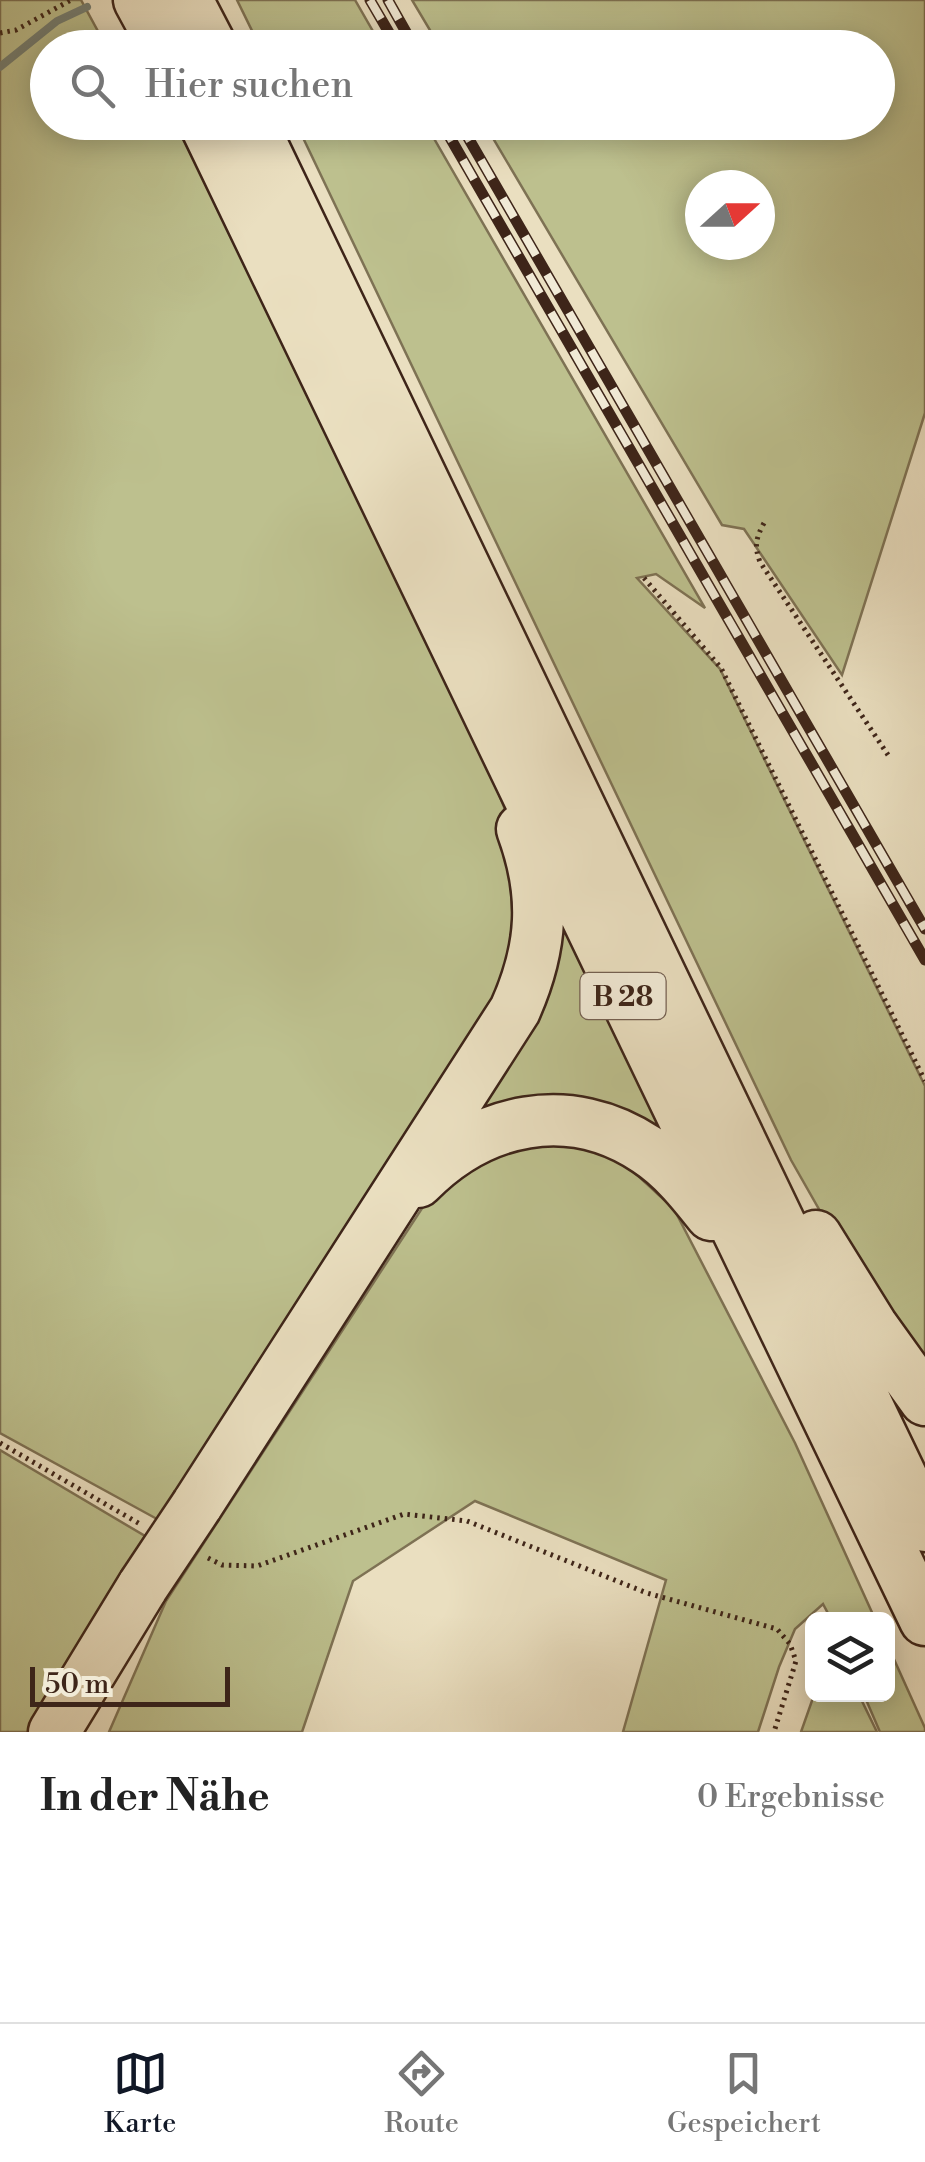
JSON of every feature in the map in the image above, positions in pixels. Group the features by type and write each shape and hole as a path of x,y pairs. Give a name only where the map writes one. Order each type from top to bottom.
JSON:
{"highway":[{"path":"140,0 156,30"},
{"path":"187,0 203,30"},
{"name":"B 28","path":"213,140 925,1620"},
{"name":"B 28","path":"260,140 925,1526"},
{"path":"54,1732 143,1586 510,1020 524,988 540,932 532,864 515,810 496,769 484,704"},
{"path":"701,1062 746,1117 843,1281 925,1400"},
{"path":"384,1218 438,1161 483,1134 546,1118 592,1124 645,1149 681,1178 764,1286"},
{"path":"85,1732 104,1651"}],"path":[{"path":"0,33 16,30 71,0"},
{"path":"764,523 755,549 760,562 888,755"},
{"path":"644,578 721,668 925,1082"},
{"path":"0,1443 156,1533"},
{"path":"205,1557 222,1565 257,1566 404,1514 466,1521 647,1593 777,1629 790,1644 796,1661 774,1732"}],"green space":[{"path":"0,0 81,0 97,30 30,30 30,140 183,140 490,772 518,842 519,965 195,1472 157,1519 0,1433"},
{"path":"237,0 355,0 372,30 252,30"},
{"path":"412,0 925,0 925,413 842,675 744,529 722,525 494,140 895,140 895,30 430,30"},
{"path":"304,140 435,140 705,608 656,574 637,578 720,669 925,1086 925,1365 836,1239 791,1160"},
{"path":"554,890 677,1147 468,1133"},
{"path":"541,1132 622,1161 674,1209 795,1443 872,1612 827,1612 823,1604 814,1612 805,1612 805,1620 795,1629 779,1667 758,1732 623,1732 666,1580 475,1501 353,1581 302,1732 109,1732 166,1601 445,1173"},
{"path":"0,1450 145,1536 42,1732 0,1732"},
{"path":"895,1662 925,1732 880,1732 867,1702 895,1702"},
{"path":"812,1702 862,1702 877,1732 801,1732"}],"waterway":[{"path":"46,30 87,7"},
{"path":"0,67 30,43"}],"railway":[{"path":"370,0 388,30"},
{"path":"388,0 405,30"},
{"path":"451,140 925,960"},
{"path":"469,140 925,929"}]}
